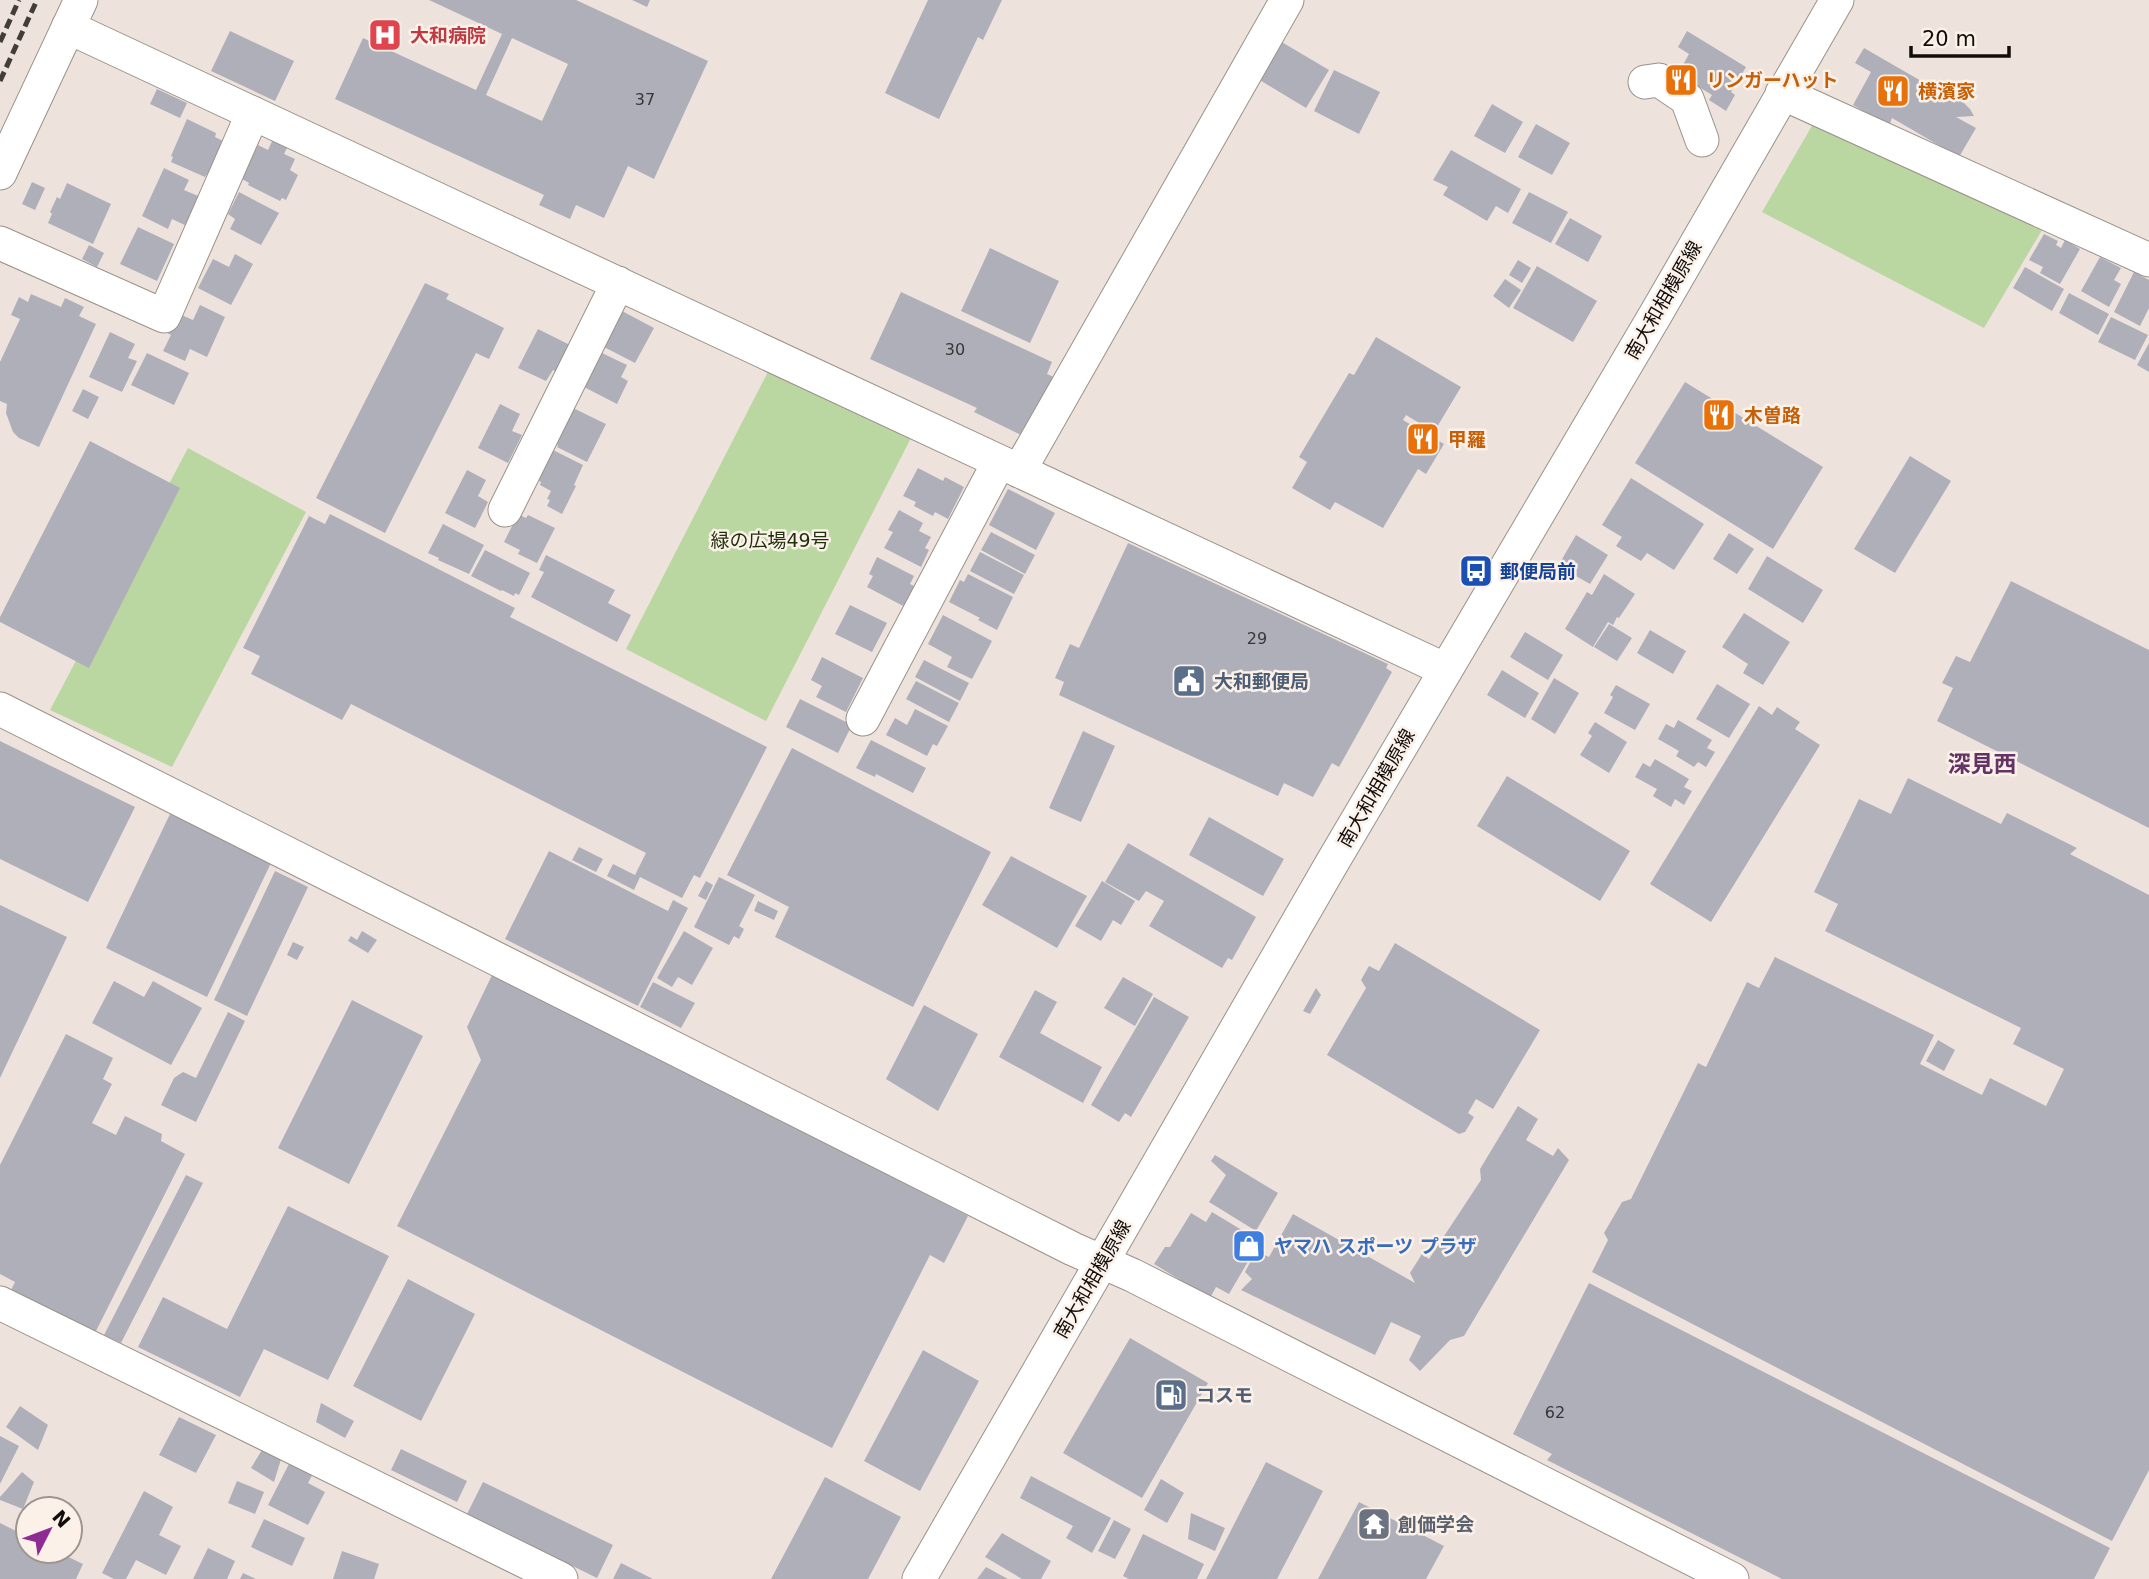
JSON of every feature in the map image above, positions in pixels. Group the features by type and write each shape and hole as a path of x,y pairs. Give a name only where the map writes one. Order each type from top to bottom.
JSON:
{"street":[{"path":"863,719 1009,466 1287,0"},
{"name":"南大和相模原線","path":"919,1579 1837,0"},
{"path":"0,173 74,14 253,113 1446,670"},
{"path":"1645,82 1659,80 1688,99 1702,140"},
{"path":"1782,93 2149,260"},
{"path":"0,243 164,316 253,113"},
{"path":"505,510 618,283"},
{"path":"0,709 1732,1579"},
{"path":"0,1303 561,1579"}],"green space":[{"path":"1813,124 2042,230 1984,328 1762,212"},
{"name":"緑の広場49号","path":"774,360 914,432 766,721 626,649"},
{"path":"188,448 306,512 172,767 50,710"}],"building":[{"path":"429,0 576,0 708,61 654,179 628,166 604,218 576,205 570,219 539,205 544,195 335,99 363,38 476,90 502,34","holes":["512,38 568,64 542,121 486,95"]},
{"path":"632,0 650,0 647,7"},
{"path":"928,0 1002,0 983,40 978,37 939,119 885,93"},
{"path":"230,31 294,61 275,101 211,71"},
{"path":"1687,31 1746,67 1731,92 1735,95 1726,111 1709,100 1712,95 1678,74 1689,54 1678,47"},
{"path":"1280,41 1329,70 1306,108 1258,79"},
{"path":"1864,48 1935,89 1955,94 1970,109 1974,116 1956,117 1976,128 1959,157 1892,118 1889,126 1853,105 1871,72 1855,63"},
{"path":"1334,70 1380,92 1359,134 1314,111"},
{"path":"157,89 187,103 180,118 150,104"},
{"path":"1492,104 1523,122 1505,153 1474,136"},
{"path":"187,119 216,133 215,137 227,143 212,176 207,174 205,177 171,162"},
{"path":"1536,124 1570,143 1552,175 1518,157"},
{"path":"274,137 289,144 284,154 295,159 290,170 298,175 286,200 282,198 280,201 248,185 249,183 242,179 258,145 268,150"},
{"path":"1451,150 1521,189 1508,213 1496,206 1487,221 1443,195 1448,187 1433,180"},
{"path":"164,168 189,180 184,190 203,198 189,227 172,219 168,229 142,216"},
{"path":"32,182 45,188 35,210 22,204"},
{"path":"67,183 111,204 93,244 48,223 57,197 60,199"},
{"path":"239,192 279,213 261,245 230,229 235,219 228,214"},
{"path":"1529,192 1568,212 1551,243 1512,223"},
{"path":"1570,218 1602,236 1588,262 1555,244"},
{"path":"138,227 174,244 157,281 120,264"},
{"path":"2044,234 2058,241 2056,245 2061,248 2065,240 2080,249 2060,284 2040,273 2043,267 2029,260"},
{"path":"89,245 104,253 97,267 82,259"},
{"path":"990,248 1059,281 1030,343 961,311"},
{"path":"235,254 253,264 231,305 198,288 213,259 229,267"},
{"path":"2100,257 2121,268 2114,280 2121,284 2109,307 2081,291"},
{"path":"1518,260 1531,268 1522,283 1509,275"},
{"path":"1537,266 1597,301 1573,342 1513,308"},
{"path":"2025,267 2064,289 2052,311 2013,288"},
{"path":"2134,272 2149,280 2149,308 2140,326 2114,312"},
{"path":"1505,279 1521,290 1509,308 1493,296"},
{"path":"425,283 449,294 446,299 504,328 489,359 476,353 385,533 316,498"},
{"path":"901,292 1052,362 1047,374 1056,378 1023,436 974,412 977,408 870,359"},
{"path":"2069,293 2109,314 2098,335 2059,313"},
{"path":"31,294 61,307 65,298 84,307 79,316 96,324 39,447 19,438 13,432 6,413 7,404 0,401 0,362 20,319 11,315 19,297 28,302"},
{"path":"200,305 225,317 207,357 190,349 185,361 163,351 171,335 167,333 177,313 193,320"},
{"path":"622,311 654,328 635,363 604,347"},
{"path":"2111,317 2148,335 2135,360 2098,342"},
{"path":"538,329 570,345 556,372 553,370 546,381 518,368"},
{"path":"110,332 135,344 128,358 137,361 122,392 89,377"},
{"path":"1376,337 1461,387 1434,432 1406,415 1403,420 1444,444 1426,474 1418,469 1383,528 1335,502 1330,510 1292,488 1307,462 1299,457 1349,373 1354,375"},
{"path":"2149,343 2149,372 2137,365"},
{"path":"600,352 627,365 621,377 628,381 617,404 580,385"},
{"path":"147,353 189,373 174,405 131,385"},
{"path":"1685,382 1823,467 1773,549 1635,463"},
{"path":"83,389 99,397 88,419 72,411"},
{"path":"500,404 520,414 512,431 522,435 508,463 478,448"},
{"path":"573,408 606,424 587,462 557,447 554,442"},
{"path":"90,441 180,488 89,668 0,622 0,617"},
{"path":"551,449 583,465 562,514 547,506 551,491 540,485 541,482 536,479"},
{"path":"1910,456 1951,481 1895,573 1854,549"},
{"path":"918,468 943,481 945,477 964,487 948,519 935,512 933,516 914,506 916,502 903,496"},
{"path":"467,470 486,480 478,496 488,502 475,528 445,513"},
{"path":"1631,478 1704,524 1674,570 1647,553 1641,561 1616,546 1622,537 1602,525"},
{"path":"1008,489 1055,513 1036,550 989,525"},
{"path":"899,510 923,523 919,531 931,537 925,548 929,550 921,567 884,548 893,532 888,530"},
{"path":"330,514 515,608 510,617 767,747 700,878 694,875 682,898 640,877 634,890 607,876 613,864 635,875 646,853 351,704 342,720 251,674 260,656 243,648 309,516 325,524"},
{"path":"518,514 526,518 528,515 555,528 537,563 518,554 520,550 504,542"},
{"path":"443,524 484,545 469,574 428,553"},
{"path":"991,532 1035,555 1025,574 981,550"},
{"path":"1729,533 1754,549 1737,574 1713,559"},
{"path":"1576,535 1608,555 1590,584 1558,566"},
{"path":"1128,543 1388,664 1386,668 1392,672 1339,767 1332,763 1313,797 1284,783 1278,796 1059,695 1064,682 1055,678 1070,644 1079,648"},
{"path":"485,550 530,573 519,595 501,591 471,576"},
{"path":"980,552 1024,575 1014,594 970,571"},
{"path":"546,555 615,590 608,603 631,615 617,642 531,597 544,572 539,570"},
{"path":"1767,556 1823,590 1803,623 1748,589"},
{"path":"877,557 914,576 910,584 918,588 907,608 867,587 873,576 869,574"},
{"path":"968,574 1013,597 997,630 949,602 960,580 964,582"},
{"path":"1604,574 1635,594 1613,625 1608,622 1593,647 1565,629 1587,592 1592,595"},
{"path":"2011,581 2149,650 2149,828 1937,721 1953,688 1942,683 1956,656 1970,662"},
{"path":"850,605 887,623 872,652 835,634"},
{"path":"1744,613 1790,642 1763,685 1743,673 1748,664 1722,647"},
{"path":"943,615 992,641 972,679 947,667 952,657 928,644"},
{"path":"1609,624 1632,638 1617,661 1594,647"},
{"path":"1650,630 1686,651 1673,674 1637,653"},
{"path":"1525,632 1563,655 1548,680 1510,657"},
{"path":"822,657 863,678 846,712 816,697 822,686 811,680"},
{"path":"924,660 969,683 960,701 915,677"},
{"path":"1502,670 1539,693 1525,718 1487,695"},
{"path":"1554,678 1579,693 1555,734 1531,719"},
{"path":"916,681 959,703 949,722 906,699"},
{"path":"1717,684 1750,704 1729,738 1696,719"},
{"path":"1616,685 1650,704 1635,730 1604,713"},
{"path":"800,699 852,725 838,753 786,727"},
{"path":"1759,706 1772,715 1777,707 1800,722 1795,729 1820,745 1711,922 1650,884"},
{"path":"915,709 948,726 937,746 933,744 927,756 886,735 895,718 907,725"},
{"path":"1678,720 1712,740 1707,748 1715,752 1706,767 1698,762 1694,767 1676,756 1679,751 1658,739 1666,724 1674,728"},
{"path":"1595,722 1627,742 1609,773 1580,755 1592,736 1588,733"},
{"path":"1083,731 1115,746 1081,822 1049,808"},
{"path":"871,740 926,768 913,793 876,774 875,777 856,768"},
{"path":"0,741 135,807 88,902 0,859"},
{"path":"792,748 991,852 913,1007 775,937 789,907 727,875"},
{"path":"1655,759 1689,779 1684,787 1692,791 1684,805 1675,799 1671,807 1653,796 1657,789 1635,777 1643,763 1650,767"},
{"path":"1507,776 1630,851 1600,901 1477,826"},
{"path":"1908,778 2001,824 2007,813 2077,848 2070,854 2149,895 2149,1470 2112,1541 1592,1272 1608,1240 1604,1233 1622,1202 1631,1199 1698,1063 1706,1067 1747,982 1759,988 1775,957 1934,1035 1920,1064 1982,1095 1990,1078 2046,1106 2064,1069 2013,1044 2021,1028 1825,931 1838,904 1814,892 1859,799 1891,814"},
{"path":"170,814 271,863 207,997 106,948"},
{"path":"1209,817 1284,859 1263,896 1189,855"},
{"path":"1128,843 1256,917 1232,960 1228,958 1222,968 1149,926 1164,901 1146,891 1139,901 1105,882"},
{"path":"579,847 603,859 596,872 572,860"},
{"path":"549,851 668,911 673,900 688,908 638,1006 505,939"},
{"path":"1011,856 1087,896 1057,948 982,905"},
{"path":"275,871 308,887 247,1016 214,1000"},
{"path":"719,877 755,895 739,926 744,929 739,939 734,936 729,945 694,927"},
{"path":"706,881 713,885 706,900 698,896"},
{"path":"1102,881 1135,901 1121,925 1113,920 1101,941 1075,926"},
{"path":"758,901 778,911 774,920 754,911"},
{"path":"0,905 67,937 0,1078"},
{"path":"362,931 377,940 368,953 348,941 351,936 357,940"},
{"path":"684,931 713,948 692,985 678,977 672,987 657,978"},
{"path":"293,942 304,947 297,960 287,955"},
{"path":"1395,943 1540,1030 1493,1109 1476,1099 1468,1113 1474,1117 1465,1132 1459,1134 1327,1055 1366,988 1361,980 1369,966 1379,971"},
{"path":"493,973 968,1216 944,1263 930,1255 832,1448 397,1226 481,1060 467,1027"},
{"path":"1123,977 1153,994 1135,1026 1104,1008"},
{"path":"114,981 144,997 153,981 202,1008 171,1065 92,1023"},
{"path":"653,982 695,1003 681,1028 640,1007"},
{"path":"1316,988 1321,995 1310,1014 1303,1011"},
{"path":"1035,990 1057,1002 1040,1033 1102,1067 1083,1103 999,1057"},
{"path":"1154,997 1189,1017 1131,1117 1125,1113 1119,1122 1091,1105"},
{"path":"352,1000 423,1036 349,1184 278,1148"},
{"path":"924,1005 978,1034 938,1111 886,1079"},
{"path":"228,1012 245,1021 196,1122 161,1105 174,1078 183,1072 196,1078"},
{"path":"66,1034 113,1058 103,1079 112,1084 92,1123 116,1135 125,1116 162,1134 161,1141 185,1154 95,1333 11,1290 15,1282 0,1274 0,1165"},
{"path":"1938,1040 1955,1050 1944,1071 1926,1061"},
{"path":"1518,1106 1538,1119 1526,1140 1553,1156 1558,1148 1569,1160 1464,1336 1450,1340 1420,1371 1409,1360 1421,1336 1391,1322 1375,1355 1241,1290 1252,1279 1245,1272 1256,1251 1269,1257 1293,1214 1415,1283 1410,1273 1422,1254 1429,1259 1481,1180 1480,1169"},
{"path":"1215,1155 1278,1193 1256,1231 1209,1202 1226,1175 1211,1161"},
{"path":"186,1175 203,1183 121,1343 104,1335"},
{"path":"288,1206 389,1256 328,1380 264,1349 240,1397 138,1347 163,1297 227,1329"},
{"path":"1212,1212 1260,1241 1229,1294 1216,1287 1210,1298 1154,1264 1165,1247 1170,1247 1191,1213 1206,1222"},
{"path":"408,1279 475,1314 421,1421 353,1386"},
{"path":"1589,1283 2110,1548 2094,1579 1782,1579 1547,1460 1552,1454 1513,1434"},
{"path":"1130,1338 1208,1383 1142,1498 1063,1453"},
{"path":"923,1350 979,1381 920,1491 864,1461"},
{"path":"321,1403 354,1421 345,1438 316,1422"},
{"path":"20,1406 48,1425 38,1450 6,1427"},
{"path":"179,1417 216,1435 196,1473 159,1455"},
{"path":"0,1436 19,1446 0,1484"},
{"path":"265,1445 282,1456 274,1482 251,1468"},
{"path":"401,1449 467,1481 457,1502 391,1470"},
{"path":"292,1458 315,1470 308,1483 325,1492 308,1525 268,1505"},
{"path":"1266,1462 1323,1491 1277,1579 1206,1579"},
{"path":"22,1472 34,1482 29,1495 14,1495 14,1505 0,1500"},
{"path":"1031,1476 1111,1518 1092,1553 1066,1538 1073,1526 1020,1498"},
{"path":"825,1477 901,1517 868,1579 771,1579"},
{"path":"1161,1479 1184,1493 1167,1523 1144,1510"},
{"path":"237,1481 264,1492 255,1514 228,1503"},
{"path":"483,1482 613,1545 597,1578 467,1514"},
{"path":"144,1491 173,1507 159,1535 181,1546 166,1575 136,1560 126,1579 114,1579 102,1573"},
{"name":"創価学会","path":"1359,1502 1444,1546 1426,1579 1318,1579"},
{"path":"1191,1513 1225,1528 1215,1551 1188,1539"},
{"path":"264,1519 305,1538 292,1566 251,1547"},
{"path":"1114,1520 1131,1529 1115,1559 1098,1551"},
{"path":"0,1523 14,1530 14,1565 83,1565 76,1579 0,1579"},
{"path":"1002,1533 1051,1561 1041,1579 1022,1579 985,1557"},
{"path":"1143,1534 1204,1564 1197,1579 1129,1579 1123,1576"},
{"path":"208,1548 235,1561 227,1579 193,1579"},
{"path":"342,1551 379,1564 374,1579 333,1579"},
{"path":"621,1563 653,1579 613,1579"},
{"path":"986,1567 1008,1579 977,1579"},
{"path":"243,1573 256,1579 240,1579"}],"railway":[{"path":"0,42 19,0"},
{"path":"0,81 37,0"}],"place":[{"name":"大和病院","path":"385,35"},
{"name":"リンガーハット","path":"1681,80"},
{"name":"横濱家","path":"1893,91"},
{"name":"木曽路","path":"1719,415"},
{"name":"甲羅","path":"1423,439"},
{"name":"郵便局前","path":"1476,571"},
{"name":"大和郵便局","path":"1189,681"},
{"name":"ヤマハ スポーツ プラザ","path":"1249,1246"},
{"name":"コスモ","path":"1171,1395"},
{"name":"創価学会","path":"1374,1524"}],"district":[{"name":"深見西","path":"1982,764"}]}
